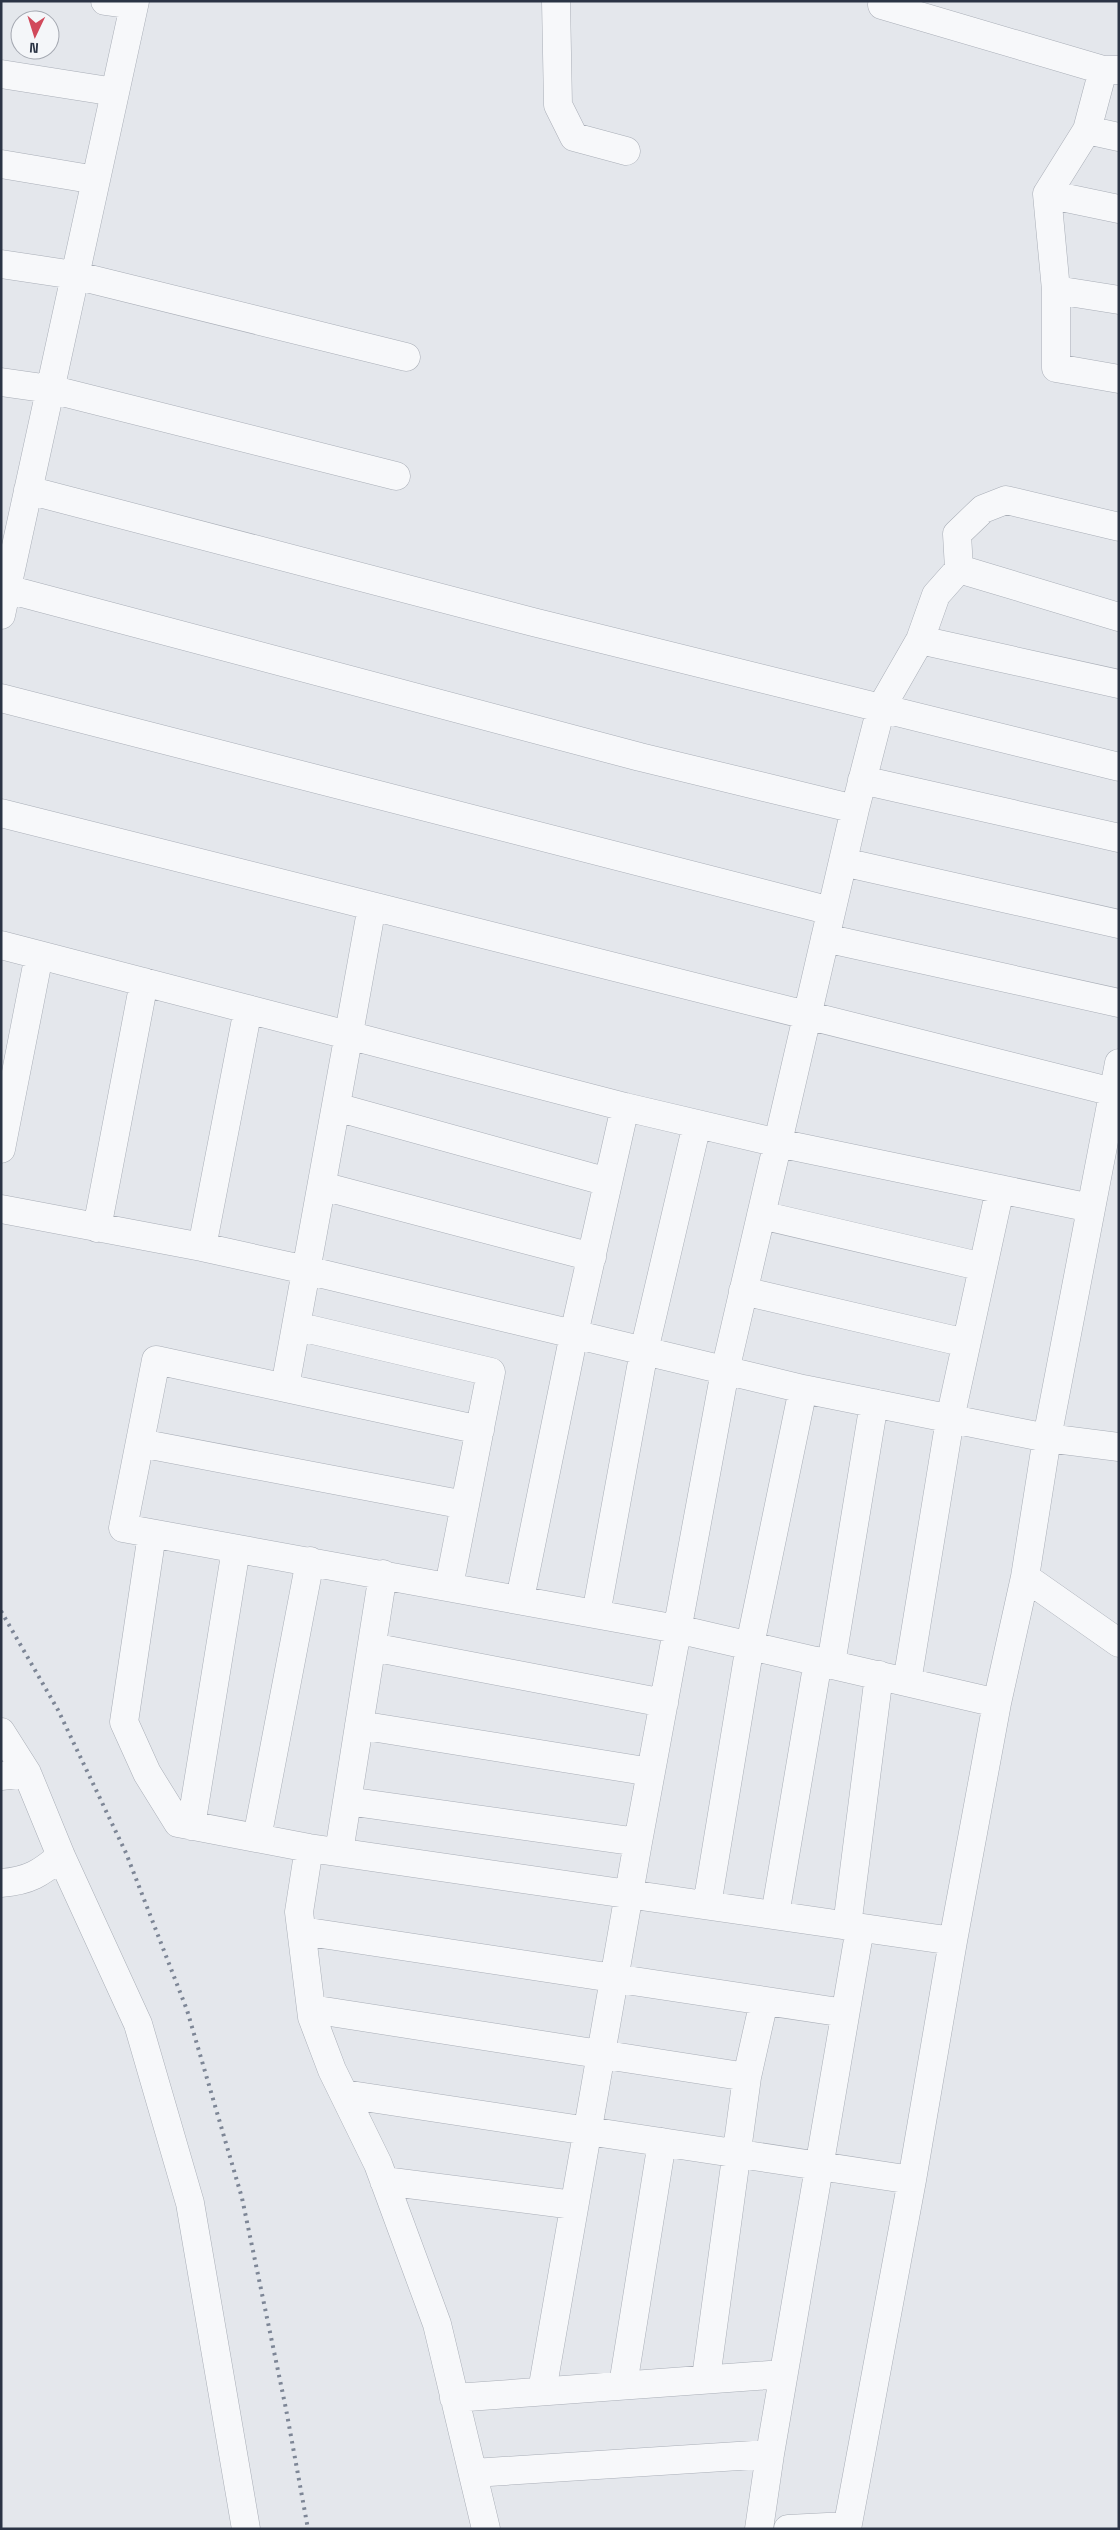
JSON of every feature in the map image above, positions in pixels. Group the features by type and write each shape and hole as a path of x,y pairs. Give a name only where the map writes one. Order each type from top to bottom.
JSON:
{"street":[{"path":"1,615 134,3 105,1"},
{"path":"556,1 558,105 574,138 626,151"},
{"path":"882,6 1111,70 1087,130 1047,194 1056,290 1056,368 1119,379"},
{"path":"1,74 115,92"},
{"path":"1087,130 1119,137"},
{"path":"1,164 96,180"},
{"path":"1047,194 1119,209"},
{"path":"1,264 74,275 406,357"},
{"path":"1056,290 1119,300"},
{"path":"1,382 50,389 396,476"},
{"path":"28,490 533,622 1119,767"},
{"path":"542,2391 616,1978 638,1842 725,1371 855,808 881,708 920,640 936,595 959,569 957,534 983,509 1006,500 1119,527"},
{"path":"959,569 1119,617"},
{"path":"7,589 640,757 855,808"},
{"path":"920,640 1119,684"},
{"path":"1,698 831,911"},
{"path":"862,780 1119,838"},
{"path":"1,813 1112,1092"},
{"path":"843,862 1119,924"},
{"path":"285,1388 372,906"},
{"path":"826,938 1119,1003"},
{"path":"1,945 625,1107 778,1143 1091,1208"},
{"path":"1,1149 39,955"},
{"path":"97,1228 144,982"},
{"path":"202,1247 248,1009"},
{"path":"788,2529 847,2528 912,2180 952,1941 998,1703 1025,1577 1047,1438 1119,1063"},
{"path":"336,1107 608,1182"},
{"path":"520,1599 574,1334 625,1107"},
{"path":"596,1614 644,1351 697,1124"},
{"path":"322,1186 592,1257"},
{"path":"907,1682 950,1419 1000,1189"},
{"path":"1,1209 202,1247 306,1270 802,1389 1047,1438 1119,1447"},
{"path":"761,1215 983,1267"},
{"path":"744,1291 966,1343"},
{"path":"296,1326 491,1372 449,1586"},
{"path":"480,1430 156,1360 123,1528 678,1629 998,1703"},
{"path":"707,1905 750,1645 802,1389"},
{"path":"775,1915 874,1403"},
{"path":"140,1443 465,1505"},
{"path":"152,1534 124,1722 147,1773 178,1823 309,1848 952,1941"},
{"path":"191,1826 236,1548"},
{"path":"257,1838 310,1561"},
{"path":"339,1852 383,1574"},
{"path":"1025,1577 1119,1643"},
{"path":"372,1647 664,1702"},
{"path":"759,2529 783,2374 845,2012 879,1675"},
{"path":"359,1725 651,1772"},
{"path":"1,1732 14,1775 61,1856 138,2024 190,2203 246,2529"},
{"path":"347,1801 638,1842"},
{"path":"309,1848 299,1912 312,2017 332,2070 384,2181 437,2324 486,2529"},
{"path":"1,1883 14,1882 38,1875 61,1856"},
{"path":"302,1931 845,2012"},
{"path":"706,2378 747,2076 764,2000"},
{"path":"311,2009 747,2076"},
{"path":"344,2094 912,2180"},
{"path":"623,2385 662,2142"},
{"path":"384,2181 574,2205"},
{"path":"454,2398 706,2378 783,2374"},
{"path":"473,2474 770,2454"}],"railway":[{"path":"1,1611 58,1710 126,1853 187,2010 242,2198 286,2409 308,2529"}]}
